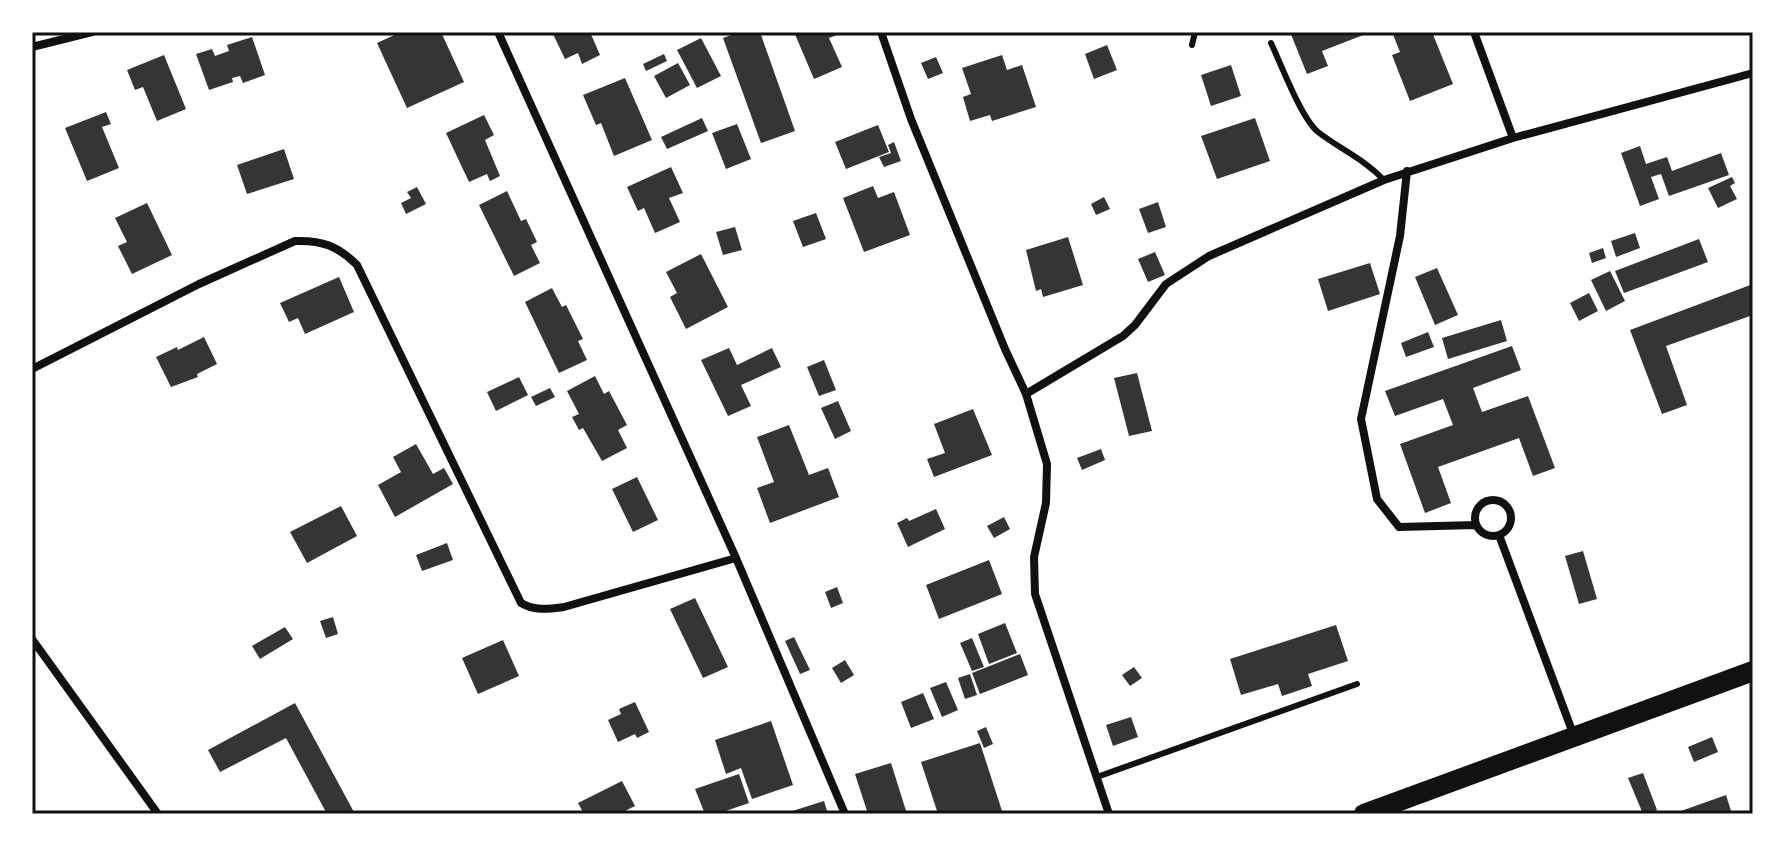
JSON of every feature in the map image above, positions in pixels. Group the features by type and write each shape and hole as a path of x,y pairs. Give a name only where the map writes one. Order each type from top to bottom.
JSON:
{"highway":[{"path":"1364,814 1397,808 1574,736 1753,671"}],"street":[{"path":"32,47 92,32"},
{"path":"498,32 736,558 845,814"},
{"path":"881,32 911,119 1026,394 1047,464 1046,503 1034,557 1035,594 1109,814"},
{"path":"1474,32 1513,138"},
{"path":"1026,394 1123,336 1166,284 1209,256 1407,171 1513,138 1753,73"},
{"path":"1407,171 1400,236 1361,419 1366,445 1377,499 1399,527 1476,525"},
{"path":"32,369 199,284 295,241 326,245 342,250 357,265 521,603 542,610 564,607 736,558"},
{"path":"1495,499 1504,503 1510,511 1512,521 1507,530 1499,535 1486,535 1476,525 1474,516 1478,507 1486,501 1495,499"},
{"path":"1499,535 1574,736"},
{"path":"32,639 158,814"}],"lane":[{"path":"1192,45 1195,32"},
{"path":"1271,43 1315,130 1371,166 1384,180"},
{"path":"1097,777 1357,684"}],"building":[{"path":"401,32 441,32 464,82 407,108 377,43"},
{"path":"552,32 590,32 600,55 582,64 578,53 565,59"},
{"path":"739,32 760,32 795,131 761,143 723,38"},
{"path":"794,32 836,32 837,35 829,38 842,67 814,79"},
{"path":"1290,32 1371,32 1322,51 1328,66 1307,74"},
{"path":"1392,32 1432,32 1453,84 1410,101 1392,55 1400,52"},
{"path":"252,37 265,75 243,83 240,76 232,78 233,82 209,90 196,54 212,49 215,56 229,51 227,45"},
{"path":"701,38 721,76 697,88 677,50"},
{"path":"1107,45 1117,70 1094,79 1085,54"},
{"path":"664,54 667,61 646,71 643,64"},
{"path":"164,55 186,109 157,121 143,87 135,90 127,70"},
{"path":"1002,55 1007,70 1022,65 1036,107 992,121 990,115 970,121 963,97 971,94 962,68"},
{"path":"936,57 943,73 928,79 921,63"},
{"path":"678,63 690,85 666,98 654,76"},
{"path":"1231,65 1241,96 1211,106 1201,75"},
{"path":"625,78 652,140 614,156 601,123 596,125 583,95"},
{"path":"106,112 111,124 102,127 119,168 87,181 65,128"},
{"path":"484,115 494,135 485,140 500,176 490,181 487,174 469,182 446,133"},
{"path":"702,118 708,131 667,149 661,137"},
{"path":"1255,118 1270,161 1217,179 1201,136"},
{"path":"737,124 751,159 726,169 712,133"},
{"path":"878,125 889,152 846,169 835,142"},
{"path":"894,142 901,161 884,167 879,157 891,153 888,145"},
{"path":"1640,146 1646,164 1667,157 1672,171 1721,153 1729,175 1669,196 1661,174 1651,177 1659,199 1640,206 1621,153"},
{"path":"284,149 294,179 247,194 237,165"},
{"path":"671,167 683,193 669,198 680,222 655,233 644,208 638,211 627,187"},
{"path":"1732,177 1735,183 1730,186 1737,199 1718,208 1708,188"},
{"path":"873,186 878,198 894,192 910,235 864,252 843,198"},
{"path":"417,187 426,204 406,214 401,203 411,198 407,192"},
{"path":"507,191 521,221 526,219 537,242 531,245 540,263 514,276 479,205"},
{"path":"1104,197 1110,209 1096,215 1091,204"},
{"path":"1158,202 1166,227 1148,233 1139,209"},
{"path":"147,203 172,255 132,274 118,246 127,242 115,218"},
{"path":"816,213 826,239 803,247 793,221"},
{"path":"735,227 742,250 723,255 716,232"},
{"path":"1635,233 1640,248 1616,257 1611,241"},
{"path":"1068,237 1083,285 1043,297 1041,289 1036,291 1026,250"},
{"path":"1699,239 1708,262 1624,293 1615,271"},
{"path":"1603,248 1606,258 1592,263 1589,253"},
{"path":"1155,252 1165,275 1148,282 1138,259"},
{"path":"701,254 728,307 686,329 670,297 677,293 666,272"},
{"path":"1370,263 1380,294 1328,311 1318,279"},
{"path":"1437,268 1458,315 1435,325 1415,277"},
{"path":"1610,271 1625,301 1606,311 1591,280"},
{"path":"339,277 354,312 305,334 298,318 289,322 280,303"},
{"path":"1753,284 1753,322 1750,316 1666,346 1687,405 1662,414 1630,330"},
{"path":"552,288 562,307 566,305 583,339 578,341 587,360 559,373 525,302"},
{"path":"1589,293 1598,311 1579,321 1570,303"},
{"path":"1501,320 1507,341 1448,359 1442,338"},
{"path":"1428,332 1434,347 1406,357 1401,343"},
{"path":"204,337 217,364 197,374 198,377 171,387 156,357"},
{"path":"1512,346 1521,370 1473,388 1482,412 1528,396 1555,468 1533,476 1519,438 1438,467 1451,503 1425,513 1400,444 1453,425 1443,399 1395,416 1385,391"},
{"path":"729,348 737,365 772,348 781,367 741,385 751,406 728,416 701,360"},
{"path":"824,360 836,390 819,396 807,367"},
{"path":"1137,373 1152,431 1129,436 1114,378"},
{"path":"595,376 604,394 609,391 627,425 618,430 627,448 602,461 583,428 579,430 572,417 579,414 567,391"},
{"path":"519,377 528,395 496,411 487,392"},
{"path":"550,388 555,397 536,406 531,397"},
{"path":"838,401 851,431 835,439 821,408"},
{"path":"973,409 992,455 934,477 927,459 945,453 934,424"},
{"path":"789,425 809,475 828,468 839,497 770,523 757,488 774,482 757,437"},
{"path":"416,444 433,474 444,468 453,484 395,517 378,485 401,472 393,457"},
{"path":"1101,449 1105,460 1082,470 1077,458"},
{"path":"637,477 658,520 633,532 612,489"},
{"path":"341,506 357,536 307,563 290,532"},
{"path":"936,509 945,529 908,547 897,523"},
{"path":"1004,517 1010,529 994,538 987,526"},
{"path":"447,543 453,560 422,571 416,555"},
{"path":"1583,551 1597,599 1579,604 1565,556"},
{"path":"989,560 1002,594 939,619 926,585"},
{"path":"837,587 843,603 831,608 825,592"},
{"path":"695,598 728,667 703,678 670,609"},
{"path":"333,617 338,634 326,638 320,621"},
{"path":"1005,623 1017,653 989,664 978,634"},
{"path":"1336,625 1348,661 1308,674 1312,686 1282,696 1278,684 1241,695 1230,659"},
{"path":"285,627 293,639 260,659 252,646"},
{"path":"794,637 810,670 800,674 785,641"},
{"path":"972,638 984,667 972,671 960,643"},
{"path":"503,640 519,676 478,694 462,658"},
{"path":"1020,654 1028,675 980,694 972,673"},
{"path":"845,660 854,675 841,683 832,668"},
{"path":"1134,667 1142,678 1130,686 1122,675"},
{"path":"970,674 977,695 965,699 958,678"},
{"path":"946,682 958,710 942,717 930,688"},
{"path":"923,693 934,719 911,728 901,702"},
{"path":"635,702 649,732 618,742 608,720 621,714 619,709"},
{"path":"295,703 355,814 327,814 286,738 220,772 208,750"},
{"path":"1131,717 1138,737 1113,746 1106,725"},
{"path":"771,721 793,785 752,799 741,768 726,774 715,740"},
{"path":"986,727 993,744 984,748 977,731"},
{"path":"1712,737 1718,752 1694,762 1688,747"},
{"path":"980,743 1003,814 938,814 921,762"},
{"path":"891,763 907,814 868,814 855,774"},
{"path":"1643,773 1657,810 1648,814 1643,814 1628,778"},
{"path":"739,774 749,803 717,814 705,814 695,789"},
{"path":"622,781 635,806 619,814 584,814 578,803"},
{"path":"1726,795 1732,814 1682,814 1681,811"},
{"path":"824,801 828,814 786,814 786,813"}]}
